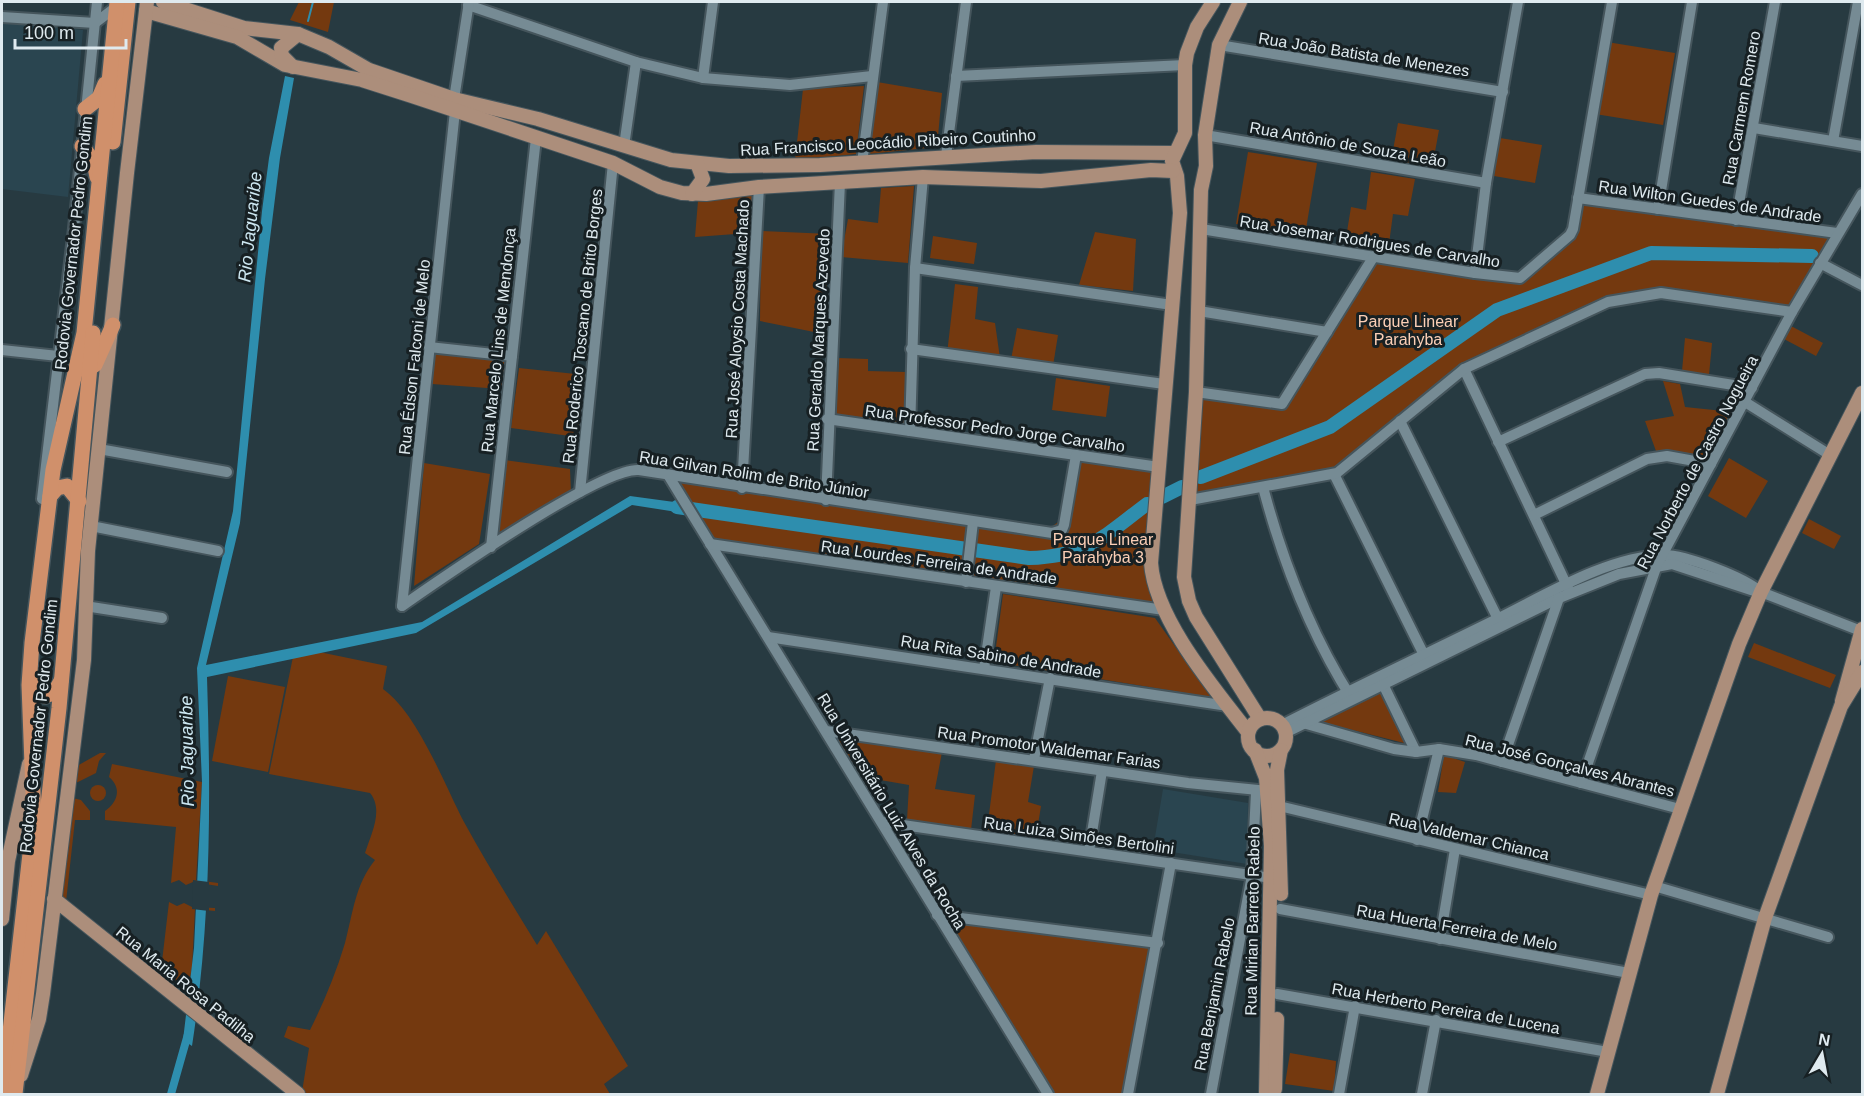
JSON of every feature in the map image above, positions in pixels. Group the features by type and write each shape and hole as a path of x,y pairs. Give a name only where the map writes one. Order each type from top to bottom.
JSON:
{"highway":[{"name":"Rodovia Governador Pedro Gondim","path":"7,1091 34,818 34,789 30,756 29,676 53,470 80,359 109,76 120,3"},
{"name":"Rodovia Governador Pedro Gondim","path":"7,1091 61,680 79,501 120,3"},
{"path":"85,109 99,98 109,76"},
{"path":"82,146 94,162 98,192"},
{"path":"88,379 113,325"},
{"path":"50,496 57,488 67,486 79,501"},
{"path":"29,676 35,690 45,696 54,693 61,680"}],"main road":[{"name":"Rua Francisco Leocádio Ribeiro Coutinho","path":"163,2 244,28 298,34 329,47 369,70 454,105 536,138 613,163 660,187 692,194 759,187 923,177 1041,181 1151,170 1175,173"},
{"path":"1213,2 1193,36 1185,65 1186,123 1177,149 1175,173 1180,213 1164,384 1151,563 1156,590 1164,610 1248,732 1250,744 1260,754 1270,756 1281,750 1284,729 1268,718 1260,719 1252,724 1248,732"},
{"path":"1240,2 1220,45 1204,135 1206,166 1202,173 1196,392 1184,567 1189,601 1228,671 1260,719"},
{"name":"Rua Francisco Leocádio Ribeiro Coutinho","path":"147,6 237,37 277,61 293,67 362,80 454,105 538,119 671,160 729,166 862,163 1036,152 1177,149"},
{"path":"7,1091 39,1019 84,660 91,525 113,325 126,173 147,6"},
{"path":"293,67 282,56 281,48 298,34"},
{"path":"1177,149 1192,145 1204,152"},
{"path":"692,194 703,179 697,163"},
{"path":"1175,173 1189,180 1202,173"},
{"path":"1597,1095 1652,891 1680,808 1761,592 1863,393"},
{"path":"1717,1095 1765,918 1841,706 1862,630"},
{"path":"1841,706 1863,672"},
{"name":"Rua Mirian Barreto Rabelo","path":"1255,750 1263,766 1262,791 1272,878 1266,1095"},
{"name":"Rua Mirian Barreto Rabelo","path":"1275,1095 1282,866 1277,770 1281,750"},
{"path":"2,919 4,860 30,756"},
{"name":"Rua Maria Rosa Padilha","path":"54,899 298,1095"}],"street":[{"path":"30,735 23,713 25,660 97,2"},
{"path":"703,78 713,2"},
{"path":"862,163 883,2"},
{"path":"946,156 966,2"},
{"path":"1474,273 1486,183 1503,92 1514,2"},
{"name":"Rua Josemar Rodrigues de Carvalho","path":"1201,228 1474,273 1520,278 1570,235 1612,2"},
{"path":"1658,209 1692,2"},
{"name":"Rua Carmem Romero","path":"1736,220 1776,2"},
{"path":"1833,141 1858,2"},
{"path":"2,17 95,23 120,3"},
{"path":"465,10 636,62 703,78 790,85 872,76"},
{"name":"Rua Édson Falconi de Melo","path":"402,606 458,50 465,10"},
{"name":"Rua João Batista de Menezes","path":"1220,45 1503,92"},
{"path":"624,146 636,62"},
{"path":"956,76 1185,65"},
{"path":"1754,128 1863,146"},
{"name":"Rua Antônio de Souza Leão","path":"1204,135 1486,183"},
{"name":"Rua Marcelo Lins de Mendonça","path":"491,547 536,138"},
{"name":"Rua Roderico Toscano de Brito Borges","path":"580,492 613,163"},
{"path":"910,431 915,268 923,177"},
{"name":"Rua Geraldo Marques Azevedo","path":"826,500 827,419 840,182"},
{"name":"Rua José Aloysio Costa Machado","path":"742,488 759,187"},
{"name":"Rua Norberto de Castro Nogueira","path":"1581,783 1659,560 1792,312 1837,233 1863,194"},
{"name":"Rua Wilton Guedes de Andrade","path":"1578,198 1837,233"},
{"path":"1196,392 1277,405 1284,402 1374,256"},
{"path":"1820,263 1863,285"},
{"path":"915,268 1172,305"},
{"path":"1190,500 1334,474 1464,369 1602,303 1644,295 1670,294 1792,312"},
{"path":"1199,311 1327,332"},
{"path":"429,347 512,356"},
{"path":"2,350 58,356"},
{"path":"911,350 1164,384"},
{"path":"1464,369 1568,588"},
{"path":"1498,442 1645,374 1659,373 1752,388"},
{"path":"1745,402 1830,455"},
{"name":"Rua Professor Pedro Jorge Carvalho","path":"827,419 1159,467"},
{"path":"1400,421 1500,622"},
{"path":"99,449 226,472"},
{"name":"Rua Gilvan Rolim de Brito Júnior","path":"402,606 580,492 626,471 668,475 742,488 1052,533 1062,530 1076,455"},
{"path":"1534,515 1647,459 1667,456 1711,464"},
{"path":"1334,474 1426,659"},
{"name":"Rua Universitário Luiz Alves da Rocha","path":"668,475 1048,1095"},
{"path":"1263,488 1282,551 1305,612 1324,653 1351,696"},
{"path":"966,582 973,522"},
{"path":"91,525 219,551"},
{"name":"Rua Lourdes Ferreira de Andrade","path":"710,544 1164,610"},
{"path":"1284,729 1616,565 1659,560 1751,592 1761,592 1862,630"},
{"path":"984,669 996,586"},
{"path":"1502,762 1559,598 1568,588"},
{"path":"1500,622 1559,598"},
{"path":"85,606 162,618"},
{"name":"Rua Rita Sabino de Andrade","path":"768,637 1228,706"},
{"path":"1034,759 1050,678"},
{"path":"1381,681 1416,752"},
{"path":"1284,729 1303,723 1351,696"},
{"name":"Rua José Gonçalves Abrantes","path":"1303,723 1394,749 1416,752 1439,749 1502,762 1680,808"},
{"name":"Rua Promotor Waldemar Farias","path":"826,731 1034,759 1102,771 1262,791"},
{"path":"1417,840 1439,749"},
{"path":"1089,851 1102,771"},
{"name":"Rua Benjamin Rabelo","path":"1211,1095 1252,875 1262,791"},
{"name":"Rua Valdemar Chianca","path":"1279,806 1455,849 1652,891 1765,918 1828,937"},
{"name":"Rua Luiza Simões Bertolini","path":"882,822 1272,878"},
{"path":"1440,939 1455,849"},
{"path":"1128,1095 1172,863"},
{"name":"Rua Huerta Ferreira de Melo","path":"1280,909 1629,973"},
{"path":"937,915 1158,943"},
{"name":"Rua Herberto Pereira de Lucena","path":"1277,994 1436,1020 1608,1052"},
{"path":"1339,1095 1355,1006"},
{"path":"1422,1095 1436,1020"}],"shaded area":[{"path":"2,22 83,30 68,197 2,189"},
{"path":"1163,789 1248,803 1247,864 1153,849"}],"green space":[{"path":"299,2 334,2 328,32 290,20"},
{"path":"1607,42 1675,53 1663,125 1595,114"},
{"path":"877,82 942,93 937,147 868,154"},
{"path":"864,86 856,154 795,160 803,89"},
{"path":"1398,123 1439,130 1432,168 1391,161"},
{"path":"1500,138 1542,145 1535,183 1494,176"},
{"path":"1248,152 1317,163 1305,235 1236,224"},
{"path":"1371,172 1415,179 1408,216 1393,214 1388,251 1345,244 1351,207 1366,210"},
{"path":"914,186 908,263 841,257 848,219 878,223 881,188"},
{"path":"756,195 749,233 695,237 698,201"},
{"name":"Parque Linear Parahyba","path":"1580,196 1838,233 1792,314 1658,295 1605,304 1466,369 1336,474 1191,498 1196,393 1283,407 1375,256 1521,280 1574,232"},
{"path":"761,231 830,234 824,334 760,321"},
{"path":"1095,232 1136,239 1133,291 1079,285"},
{"path":"933,236 977,243 974,264 930,258"},
{"path":"955,284 978,287 975,319 995,323 1000,358 947,354"},
{"path":"1791,326 1823,343 1816,356 1784,339"},
{"path":"1017,328 1058,335 1052,372 1010,365"},
{"path":"1685,338 1712,343 1709,375 1682,371"},
{"path":"434,352 505,360 501,389 432,384"},
{"path":"837,358 868,359 868,371 906,372 904,426 832,414"},
{"path":"519,368 585,375 577,437 511,428"},
{"path":"1056,378 1110,386 1106,417 1052,410"},
{"path":"1663,381 1680,384 1685,407 1733,412 1707,456 1656,451 1645,421 1674,416"},
{"path":"1729,458 1768,481 1746,518 1708,496"},
{"path":"505,460 570,469 571,493 496,534"},
{"name":"Parque Linear Parahyba 3","path":"1080,460 1159,467 1151,563 1161,605 713,542 671,475 1047,530 1068,515"},
{"path":"424,463 490,474 479,544 414,586"},
{"path":"1809,519 1841,536 1834,549 1802,533"},
{"path":"1003,594 1155,618 1211,697 994,662"},
{"path":"1754,643 1836,675 1830,688 1748,657"},
{"path":"295,647 387,666 383,689 396,700 419,732 464,822 500,884 537,945 546,931 628,1066 604,1084 610,1094 305,1094 302,1092 309,1048 284,1037 288,1026 310,1030 338,965 359,889 375,860 365,853 373,830 376,807 370,793 269,774"},
{"path":"228,676 285,687 268,772 212,761"},
{"path":"1382,690 1412,745 1313,720"},
{"path":"836,737 942,752 935,789 975,795 971,830 907,820 909,785 863,777"},
{"path":"100,753 106,753 99,761 96,773 76,783 74,781 77,766"},
{"path":"1444,755 1465,762 1456,793 1438,792"},
{"path":"996,760 1034,766 1028,802 1041,806 1036,837 987,830"},
{"path":"112,764 202,782 196,880 218,883 218,886 193,882 186,885 179,880 171,883 176,827 105,820 105,811 117,795 116,786 109,777"},
{"path":"98,785 104,787 106,793 104,799 98,801 92,799 90,793 92,787"},
{"path":"73,798 81,800 90,811 90,820 75,820 66,902 60,898"},
{"path":"169,902 177,906 184,903 192,907 215,908 215,911 195,909 192,967 188,990 161,970"},
{"path":"941,917 1159,947 1125,1094 1051,1094"},
{"path":"1290,1053 1336,1061 1334,1091 1285,1084"}],"water":[{"path":"285,76 294,78 280,158 265,279 240,523 206,665 422,622 630,496 689,504 696,515 632,505 416,633 207,677 208,862 203,954 192,1046 183,1040 194,948 202,782 197,668 233,511 262,211 269,158"}],"pier":[{"path":"193,880 209,882 209,911 192,909"}],"waterway":[{"path":"308,21 313,2"},
{"path":"1201,477 1330,427 1497,310 1651,253 1812,256"},
{"path":"1162,497 1182,487"},
{"path":"677,507 1029,558 1081,549 1106,535 1147,504"},
{"name":"Rio Jaguaribe","path":"171,1094 188,1034"}]}
